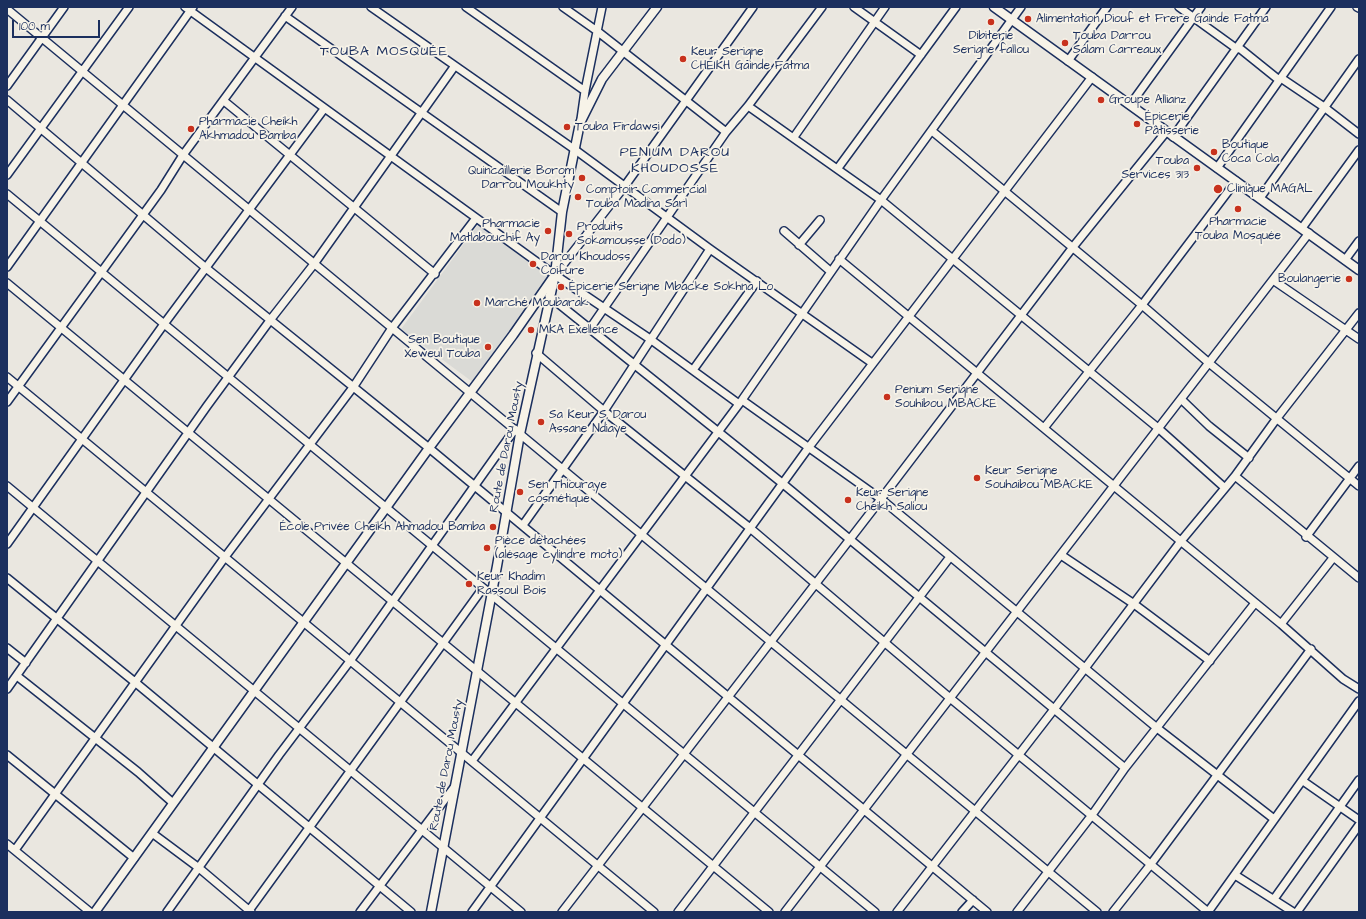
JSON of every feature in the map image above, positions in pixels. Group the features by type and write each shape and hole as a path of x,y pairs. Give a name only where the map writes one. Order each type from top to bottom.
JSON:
{"main road":[{"name":"Route de Darou Mousty","path":"431,912 506,513 517,432 555,275 562,212 580,123 602,79 657,7"},
{"path":"994,7 1092,77 1169,135 1260,198 1359,270"},
{"path":"95,912 555,275"}],"street":[{"path":"7,86 64,7"},
{"path":"7,175 129,7"},
{"path":"7,402 183,155 256,58 292,7"},
{"path":"370,7 454,67 574,149 710,249 872,363"},
{"path":"466,7 585,91"},
{"path":"564,7 726,132"},
{"path":"580,123 602,7"},
{"path":"555,275 624,187 753,7"},
{"path":"591,327 726,132 748,106 822,7"},
{"path":"854,7 921,55"},
{"path":"794,137 885,7"},
{"path":"838,168 956,7"},
{"path":"472,761 740,402 830,271 1021,7"},
{"path":"1068,60 1107,7"},
{"path":"1179,7 1324,107 1359,134"},
{"path":"1130,105 1201,7"},
{"path":"562,912 978,373 1073,247 1169,135 1237,48 1266,7"},
{"path":"1216,168 1331,7"},
{"path":"7,267 123,105 190,8 324,109 555,275 604,307 740,402 809,447 881,499 1086,667 1157,728 1274,819"},
{"path":"7,9 1097,912"},
{"path":"285,16 562,212"},
{"path":"1260,198 1359,59"},
{"path":"7,689 99,562 188,432 229,378 270,319 314,264 454,67"},
{"path":"472,912 782,483 872,363 909,317 951,259 1006,192 1092,77"},
{"path":"7,100 206,268 354,386 506,513 523,525 728,697 865,808 988,912"},
{"path":"224,101 291,154 435,274"},
{"path":"748,106 838,168 881,200 1021,317 1158,428 1225,488"},
{"path":"7,544 83,440 124,379 164,324 324,109"},
{"path":"932,131 1073,247 1209,363 1359,486"},
{"path":"785,912 1273,280 1359,150"},
{"path":"1044,428 1142,305 1236,181"},
{"path":"7,194 875,912"},
{"path":"15,850 225,557 354,386 392,328 435,274 476,218"},
{"path":"799,245 820,220"},
{"path":"784,231 830,271"},
{"path":"1346,260 1359,241"},
{"path":"523,525 604,411 710,249"},
{"path":"839,259 1281,624 1311,649 1343,679 1359,689"},
{"path":"1273,280 1359,339"},
{"path":"693,370 757,281"},
{"path":"7,282 769,912"},
{"path":"550,296 591,327 635,365 782,483 1055,708 1125,768"},
{"path":"897,912 1020,755 1181,541 1235,476 1277,418 1359,313"},
{"path":"536,353 604,411 750,528 950,698 1208,912 1359,701"},
{"path":"7,377 654,912"},
{"path":"1181,399 1209,426 1249,458"},
{"path":"167,912 350,661 474,486 517,432"},
{"path":"1306,537 1359,466"},
{"path":"1235,476 1306,537 1359,578"},
{"path":"7,486 521,912"},
{"path":"1061,555 1134,604 1210,661"},
{"path":"678,912 950,557"},
{"path":"1281,624 1333,558"},
{"path":"7,578 136,683 411,912"},
{"path":"152,833 199,868 249,912 483,588"},
{"path":"1017,912 1092,815 1125,768 1255,603"},
{"path":"7,648 26,663"},
{"path":"1113,912 1151,864 1311,649"},
{"path":"17,676 138,772 173,803"},
{"path":"7,755 134,858"},
{"path":"1274,899 1359,780"},
{"path":"1303,781 1359,820"},
{"path":"360,912 455,786"},
{"path":"1297,912 1359,824"},
{"path":"7,844 90,912"},
{"path":"1235,875 1293,912"},
{"path":"962,912 973,900"}],"shaded area":[{"name":"Marché Moubarak","path":"480,222 553,277 474,383 401,329"}],"place":[{"name":"Alimentation Diouf et Frere Gainde Fatma","path":"1028,19"},
{"name":"Dibiterie Serigne fallou","path":"991,22"},
{"name":"Touba Darrou Salam Carreaux","path":"1065,43"},
{"name":"Keur Serigne CHEIKH Gainde Fatma","path":"683,59"},
{"name":"Groupe Allianz","path":"1101,100"},
{"name":"Épicerie Pâtisserie","path":"1137,124"},
{"name":"Touba Firdawsi","path":"567,127"},
{"name":"Pharmacie Cheikh Akhmadou Bamba","path":"191,129"},
{"name":"Boutique Coca Cola","path":"1214,152"},
{"name":"Touba Services 313","path":"1197,168"},
{"name":"Quincaillerie Borom Darrou Moukhty","path":"582,178"},
{"name":"Clinique MAGAL","path":"1218,189"},
{"name":"Comptoir Commercial Touba Madina Sarl","path":"578,197"},
{"name":"Pharmacie Touba Mosquée","path":"1238,209"},
{"name":"Pharmacie Matlabouchif Ay","path":"548,231"},
{"name":"Produits Sokamousse (Dodo)","path":"569,234"},
{"name":"Darou Khoudoss Coifure","path":"533,264"},
{"name":"Boulangerie","path":"1349,279"},
{"name":"Épicerie Serigne Mbacke Sokhna Lo","path":"561,287"},
{"name":"Marché Moubarak","path":"477,303"},
{"name":"MKA Exellence","path":"531,330"},
{"name":"Sen Boutique Xeweul Touba","path":"488,347"},
{"name":"Penium Serigne Souhibou MBACKE","path":"887,397"},
{"name":"Sa Keur S. Darou Assane Ndiaye","path":"541,422"},
{"name":"Keur Serigne Souhaibou MBACKE","path":"977,478"},
{"name":"Sen Thiouraye cosmétique","path":"520,492"},
{"name":"Keur Serigne Cheikh Saliou","path":"848,500"},
{"name":"École Privée Cheikh Ahmadou Bamba","path":"493,527"},
{"name":"Pièce détachées (alésage cylindre moto)","path":"487,548"},
{"name":"Keur Khadim Rassoul Bois","path":"469,584"}],"district":[{"name":"TOUBA MOSQUÉE","path":"384,52"},
{"name":"PENIUM DAROU KHOUDOSSE","path":"675,162"}]}
